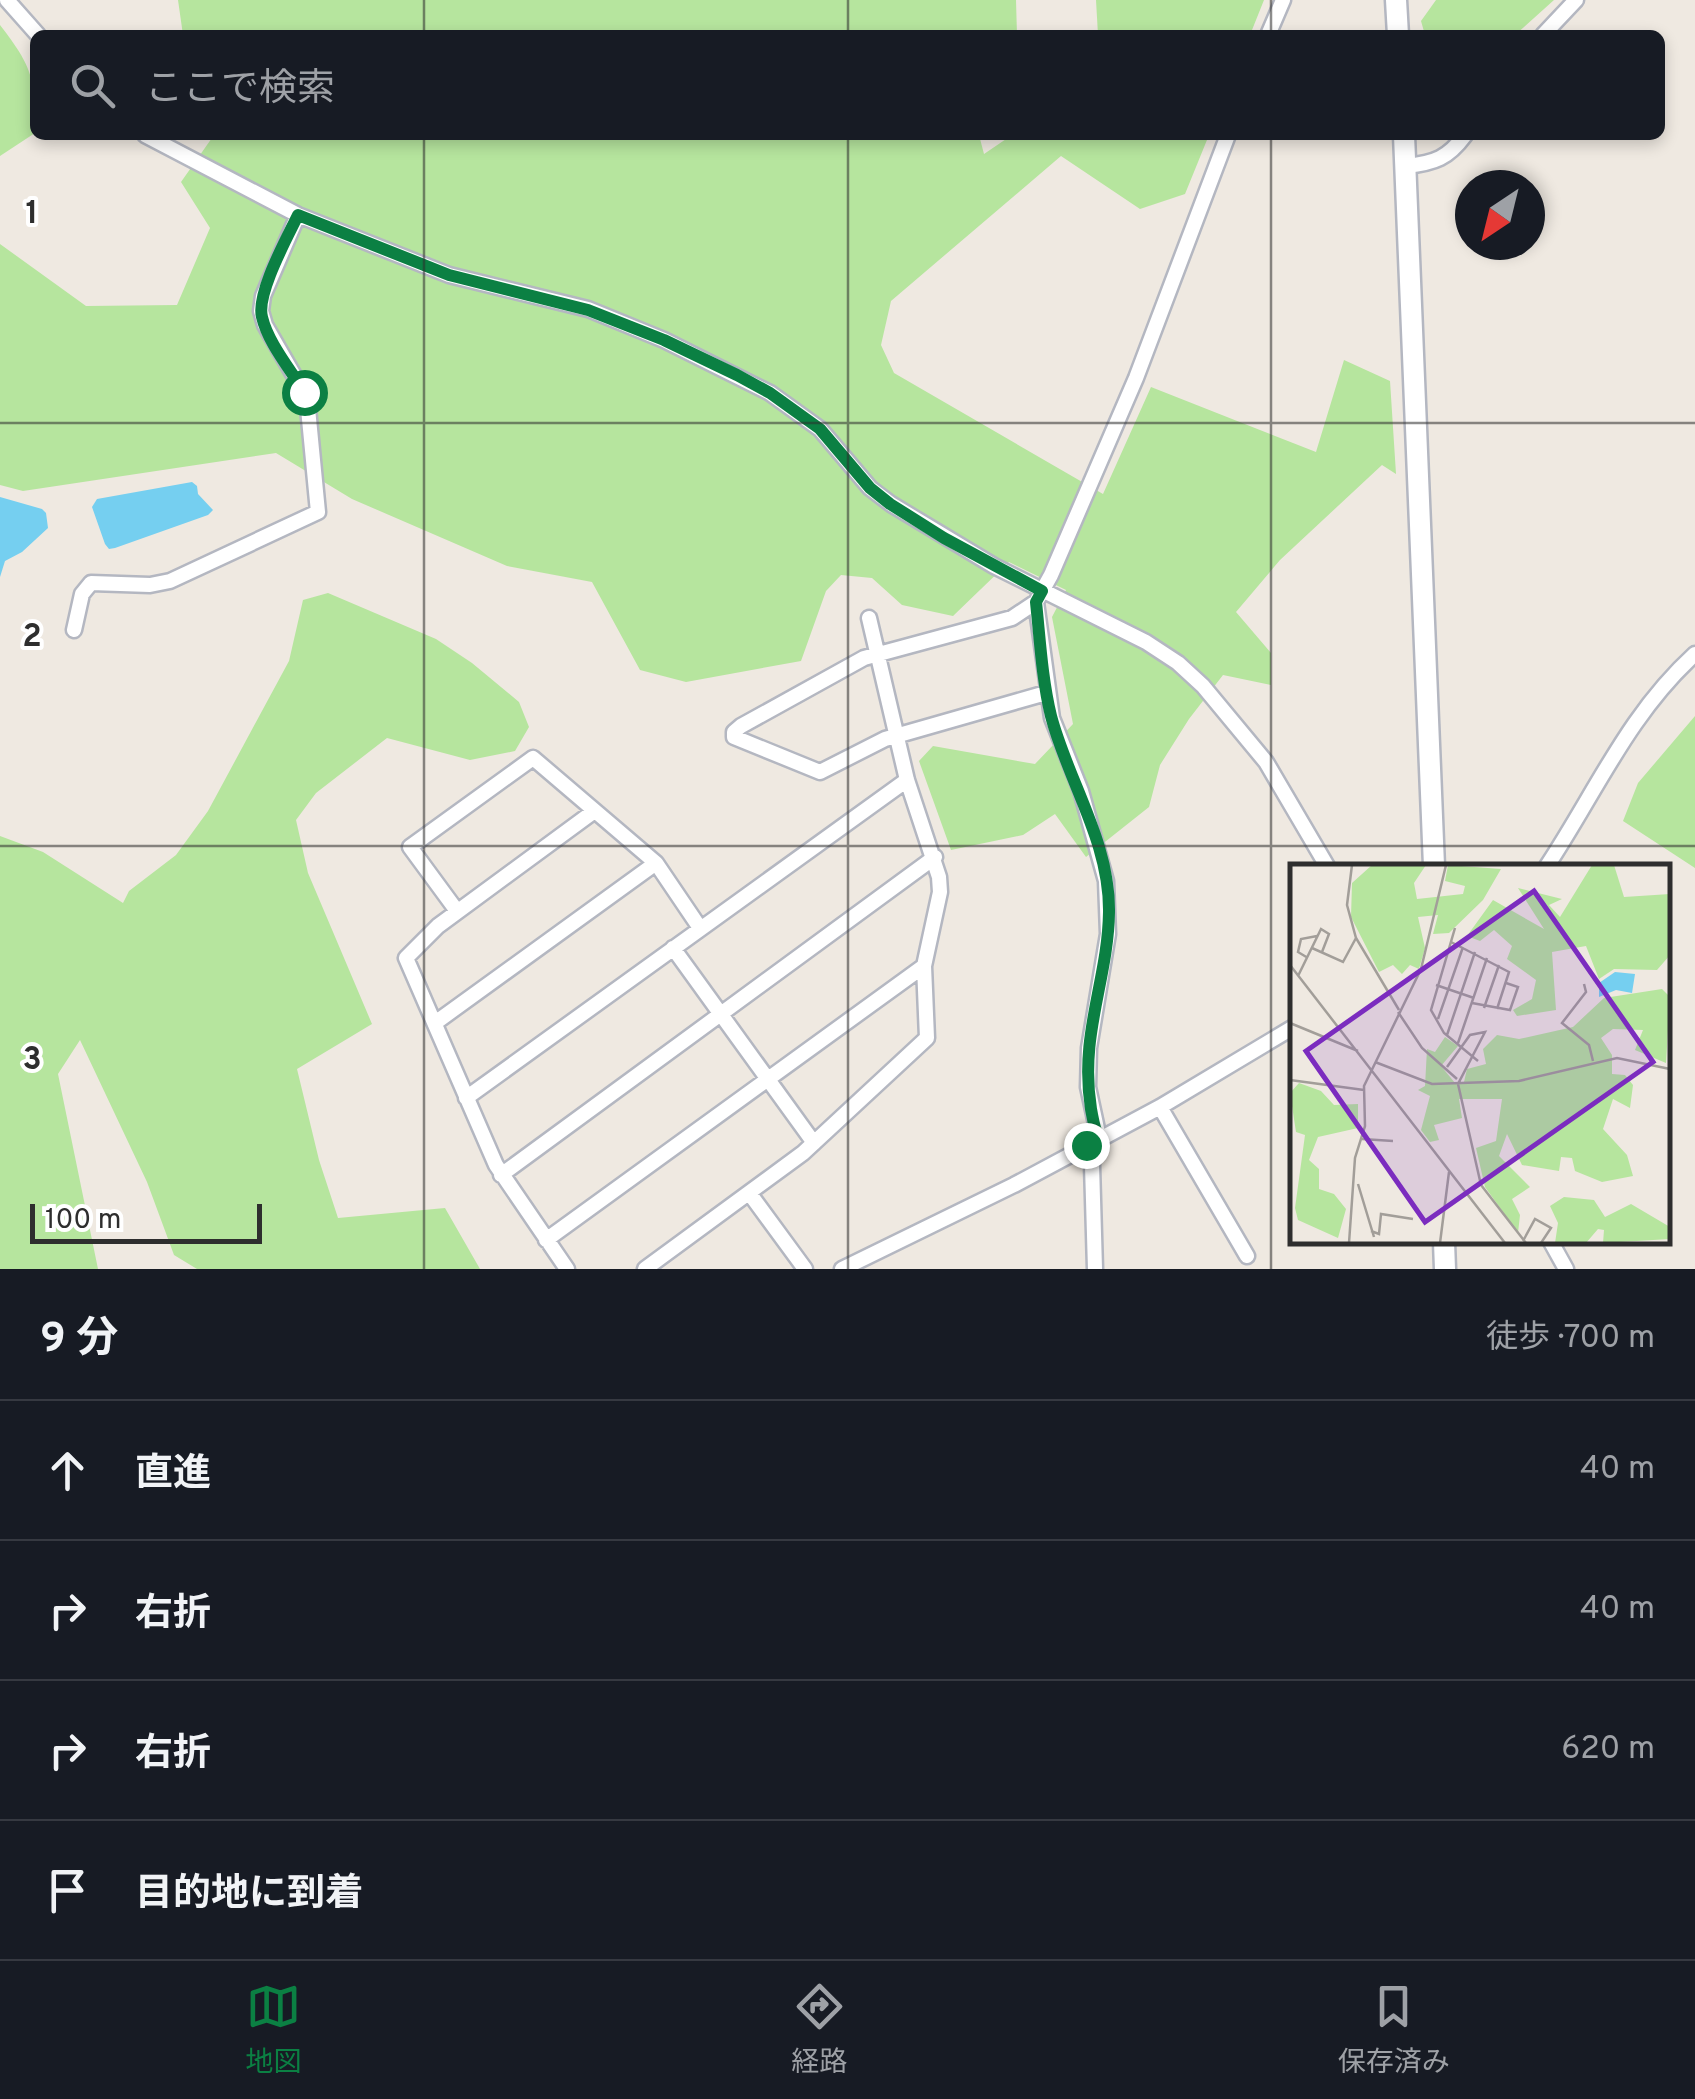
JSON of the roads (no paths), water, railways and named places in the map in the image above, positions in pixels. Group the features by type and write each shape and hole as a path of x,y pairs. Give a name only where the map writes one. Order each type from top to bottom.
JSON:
{"street":[{"path":"8,0 34,30"},
{"path":"1270,30 1284,0"},
{"path":"1396,0 1398,30"},
{"path":"1548,30 1576,0"},
{"path":"155,140 298,215 449,275 588,310 664,340 783,401 820,429 870,488 890,504 1039,597 1146,642 1178,663 1203,686 1266,762 1326,864"},
{"path":"1094,1269 1089,1048 1108,934 1106,881 1081,791 1058,736 1046,693 1039,597 1136,378 1226,140"},
{"path":"1404,140 1434,864"},
{"path":"1406,166 1436,163 1452,153 1461,140"},
{"path":"74,630 82,594 91,583 150,585 170,581 318,512 306,398 264,325 261,312 263,296 298,215"},
{"path":"1039,597 1012,618 864,658 741,726 734,737 820,772 896,736 1046,693"},
{"path":"645,1269 814,1143 928,1038 924,966 940,892 935,857 907,780 870,618"},
{"path":"1548,864 1630,726 1660,688 1695,654"},
{"path":"458,911 410,847 533,758 656,863 700,928"},
{"path":"466,1098 907,780"},
{"path":"567,1269 502,1175 406,958 458,911 593,812"},
{"path":"502,1175 935,857"},
{"path":"435,1023 656,863"},
{"path":"673,948 814,1143"},
{"path":"546,1240 924,966"},
{"path":"842,1269 1014,1185 1160,1107 1290,1029"},
{"path":"1160,1107 1247,1256"},
{"path":"750,1194 805,1269"},
{"path":"1444,1244 1445,1269"},
{"path":"1552,1244 1566,1269"}],"water":[{"path":"192,482 213,510 208,515 115,548 109,549 105,544 92,507 97,499"},
{"path":"0,497 42,509 48,528 22,552 5,561 0,577"}]}
